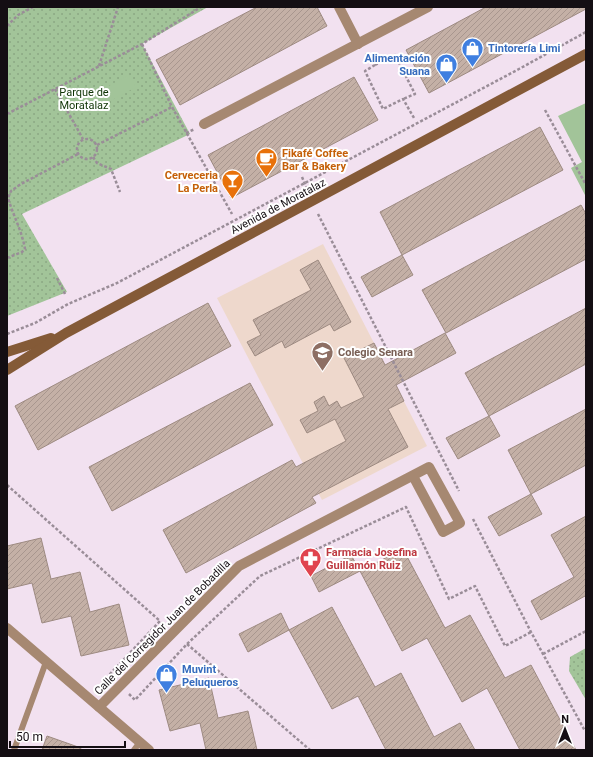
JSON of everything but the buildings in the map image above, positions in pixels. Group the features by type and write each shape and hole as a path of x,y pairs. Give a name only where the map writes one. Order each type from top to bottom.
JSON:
{"main road":[{"name":"Avenida de Moratalaz","path":"7,370 66,333 586,54"},
{"name":"Avenida de Moratalaz","path":"7,352 66,333"}],"street":[{"path":"339,7 358,44"},
{"path":"204,124 428,7"},
{"name":"Calle del Corregidor Juan de Bobadilla","path":"99,707 239,566 413,476 429,468 460,523 443,532 413,476"},
{"path":"7,628 99,707 137,746 149,750"}],"lane":[{"path":"14,750 46,662"}],"path":[{"path":"7,26 18,15 33,7"},
{"path":"99,66 118,7"},
{"path":"7,114 142,44 201,7"},
{"path":"7,334 35,323 68,304 117,282 586,32"},
{"path":"142,44 172,107 232,214"},
{"path":"358,44 375,65"},
{"path":"394,55 415,94 383,109 365,71 375,65 394,55"},
{"path":"55,89 83,139"},
{"path":"403,99 414,118"},
{"path":"97,145 172,107"},
{"path":"545,110 586,185"},
{"path":"89,138 97,145 97,152 93,157 86,159 78,154 78,144 83,139 89,138"},
{"path":"7,258 22,252 25,249 23,237 15,220 8,198 11,191 21,184 78,154"},
{"path":"93,157 97,164 111,169 120,192"},
{"path":"302,178 307,189"},
{"path":"318,214 460,494"},
{"path":"57,278 65,294"},
{"path":"7,485 160,621"},
{"path":"310,750 187,644 260,576 406,507 449,598 475,586 505,646 531,632"},
{"path":"470,514 531,632 586,731"},
{"path":"543,654 586,631"}],"shaded area":[{"name":"Colegio Senara","path":"323,244 427,446 322,500 217,298"}],"green space":[{"name":"Parque de Moratalaz","path":"7,7 208,7 142,44 190,134 22,214 67,292 7,316"},
{"path":"129,75 136,87 85,115 79,102"},
{"path":"586,103 586,197 571,168 582,162 558,116"},
{"path":"586,648 586,700 569,671 570,657"}],"place":[{"name":"Tintorería Limi","path":"472,68"},
{"name":"Alimentación Suana","path":"446,84"},
{"name":"Fikafé Coffee Bar & Bakery","path":"267,178"},
{"name":"Cerveceria La Perla","path":"233,200"},
{"name":"Colegio Senara","path":"322,372"},
{"name":"Farmacia Josefina Guillamón Ruiz","path":"311,578"},
{"name":"Muvint Peluqueros","path":"167,694"}]}
